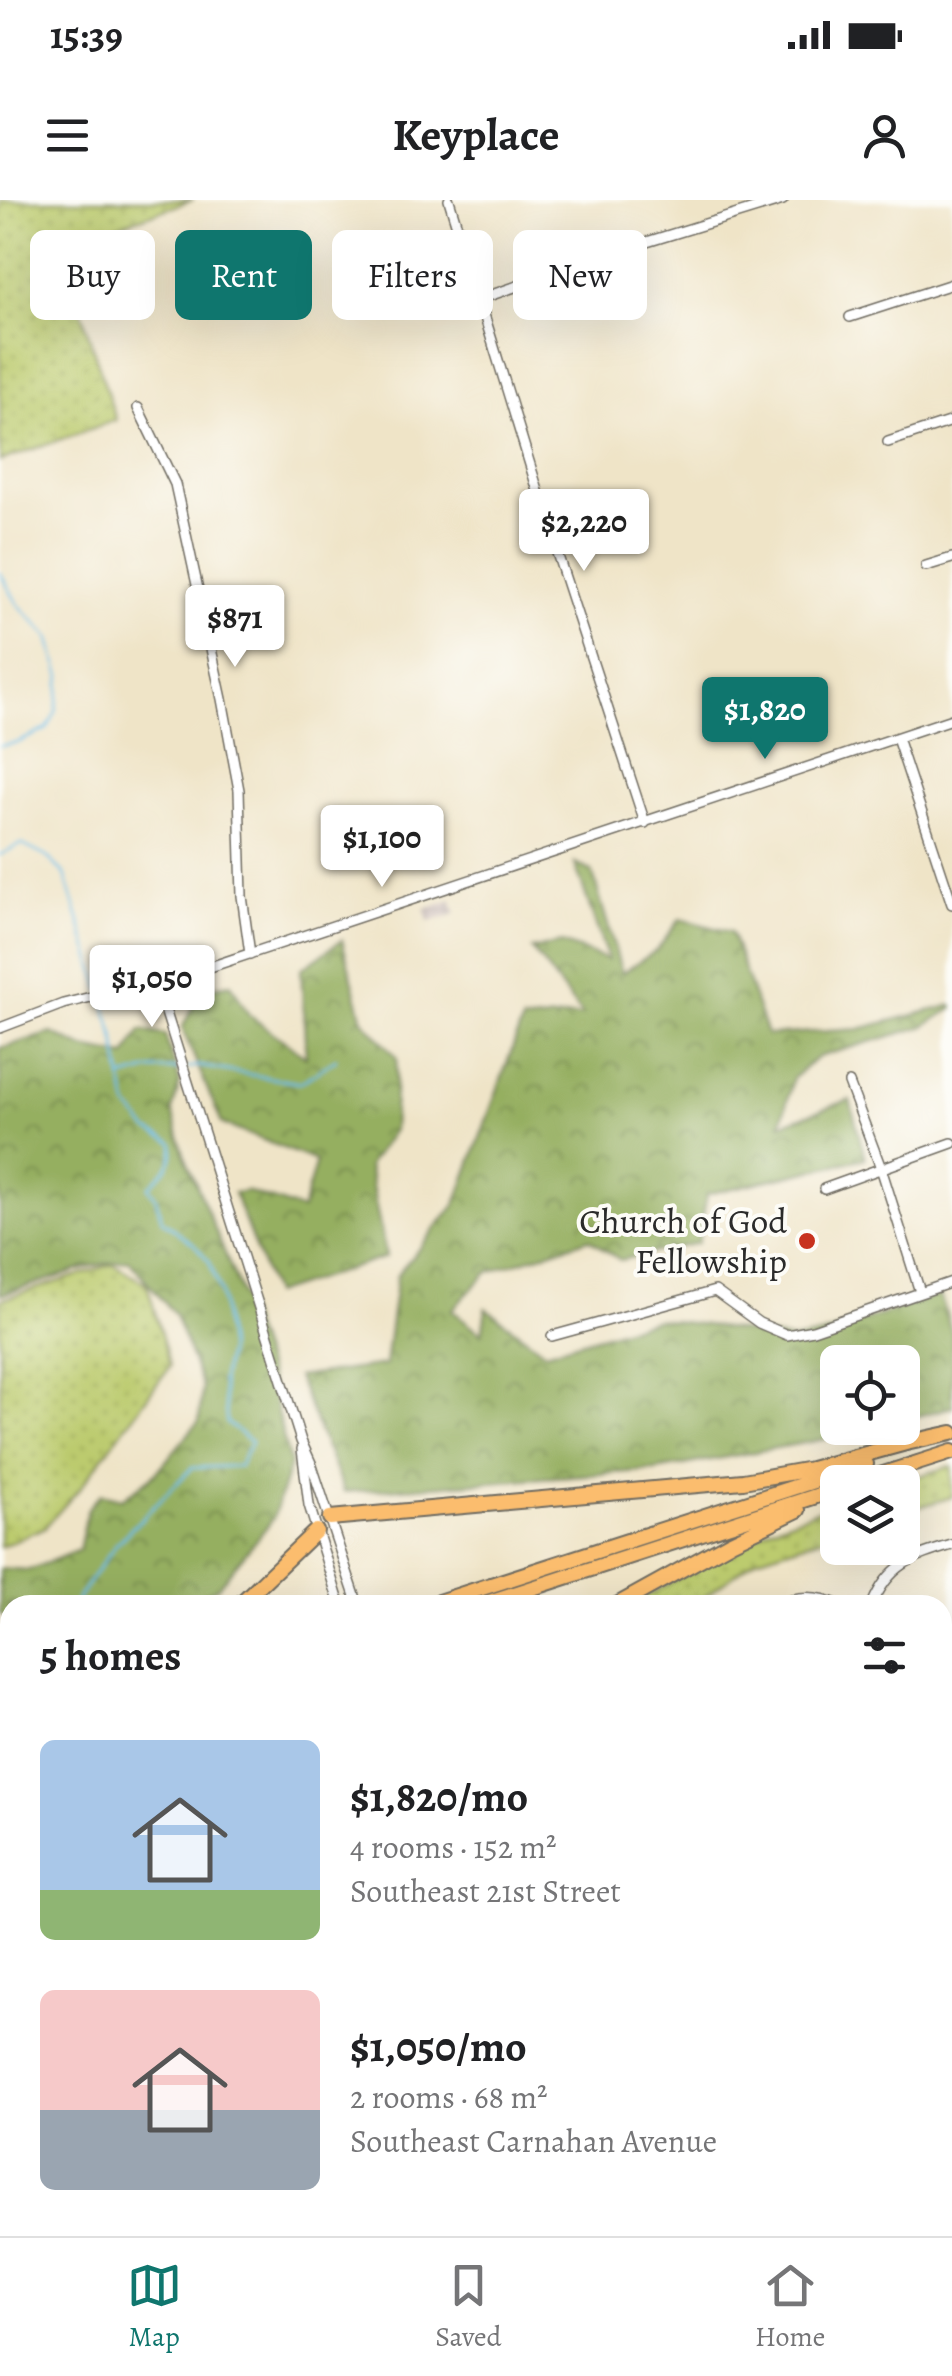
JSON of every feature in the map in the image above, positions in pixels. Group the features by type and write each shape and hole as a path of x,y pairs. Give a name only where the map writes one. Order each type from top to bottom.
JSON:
{"highway":[{"path":"330,1518 743,1481 833,1464 906,1442 952,1434"},
{"path":"460,1595 952,1434"},
{"path":"913,1465 952,1452"},
{"path":"512,1595 820,1498"},
{"path":"636,1595 820,1500"},
{"path":"250,1595 316,1531"}],"street":[{"path":"449,200 458,230"},
{"path":"493,294 783,200"},
{"path":"850,317 952,284"},
{"path":"486,320 645,823"},
{"path":"138,408 174,484 229,732 239,790 242,896 250,954"},
{"path":"888,442 952,421"},
{"path":"926,566 952,558"},
{"path":"0,1028 80,999 156,982 250,954 952,719"},
{"path":"897,738 952,904"},
{"path":"156,982 301,1441 355,1595"},
{"path":"849,1083 920,1292"},
{"path":"824,1189 952,1143"},
{"path":"552,1336 715,1292 759,1324 787,1334 813,1330 952,1282"},
{"path":"301,1441 305,1484 337,1595"},
{"path":"316,1531 330,1518"},
{"path":"876,1595 895,1569 916,1556 952,1544"}],"shaded area":[{"path":"452,900 456,914 429,922 425,909"}],"green space":[{"path":"0,200 193,200 104,230 30,230 30,320 84,320 116,420 0,461"},
{"path":"575,864 592,871 622,973 657,950 680,919 731,932 767,1035 859,1029 952,1005 952,1009 922,1027 818,1057 793,1078 781,1124 850,1100 865,1158 707,1194 698,1243 620,1260 589,1239 488,1272 452,1310 482,1334 486,1308 545,1352 657,1319 793,1340 821,1335 940,1295 952,1333 952,1407 920,1415 920,1345 820,1345 820,1440 656,1470 344,1492 297,1377 385,1365 397,1275 456,1204 522,1022 582,1015 532,949 562,943 608,960"},
{"path":"342,940 363,1020 397,1057 393,1130 368,1166 386,1257 273,1294 234,1193 246,1191 302,1210 316,1161 222,1124 182,1028 202,989 231,984 249,1015 306,1057 301,969"},
{"path":"141,1030 165,1035 180,1082 172,1111 184,1154 238,1285 265,1363 290,1464 273,1519 217,1588 202,1595 0,1595 0,1568 29,1570 79,1550 88,1508 101,1494 122,1499 156,1473 199,1421 202,1387 175,1315 129,1260 92,1266 0,1295 0,1048 52,1033 84,1048 126,1056"},
{"path":"113,1264 147,1284 170,1366 81,1487 45,1527 0,1547 0,1300"},
{"path":"952,1466 952,1497 920,1507 920,1476"},
{"path":"820,1509 820,1538 757,1558 707,1595 648,1595 772,1527"}],"waterway":[{"path":"0,573 18,604 49,637 61,676 56,712 47,729 0,746"},
{"path":"0,855 21,844 47,857 65,874 101,990"},
{"path":"80,1595 116,1544 192,1468 239,1466 251,1442 227,1423 222,1380 228,1349 221,1293 209,1261 193,1243 162,1220 149,1187 170,1162 173,1143 148,1130 127,1105 103,997"},
{"path":"187,1068 198,1066 300,1083 336,1059"},
{"path":"123,1078 150,1070 179,1069"}],"place":[{"name":"Church of God Fellowship","path":"807,1241"}]}
